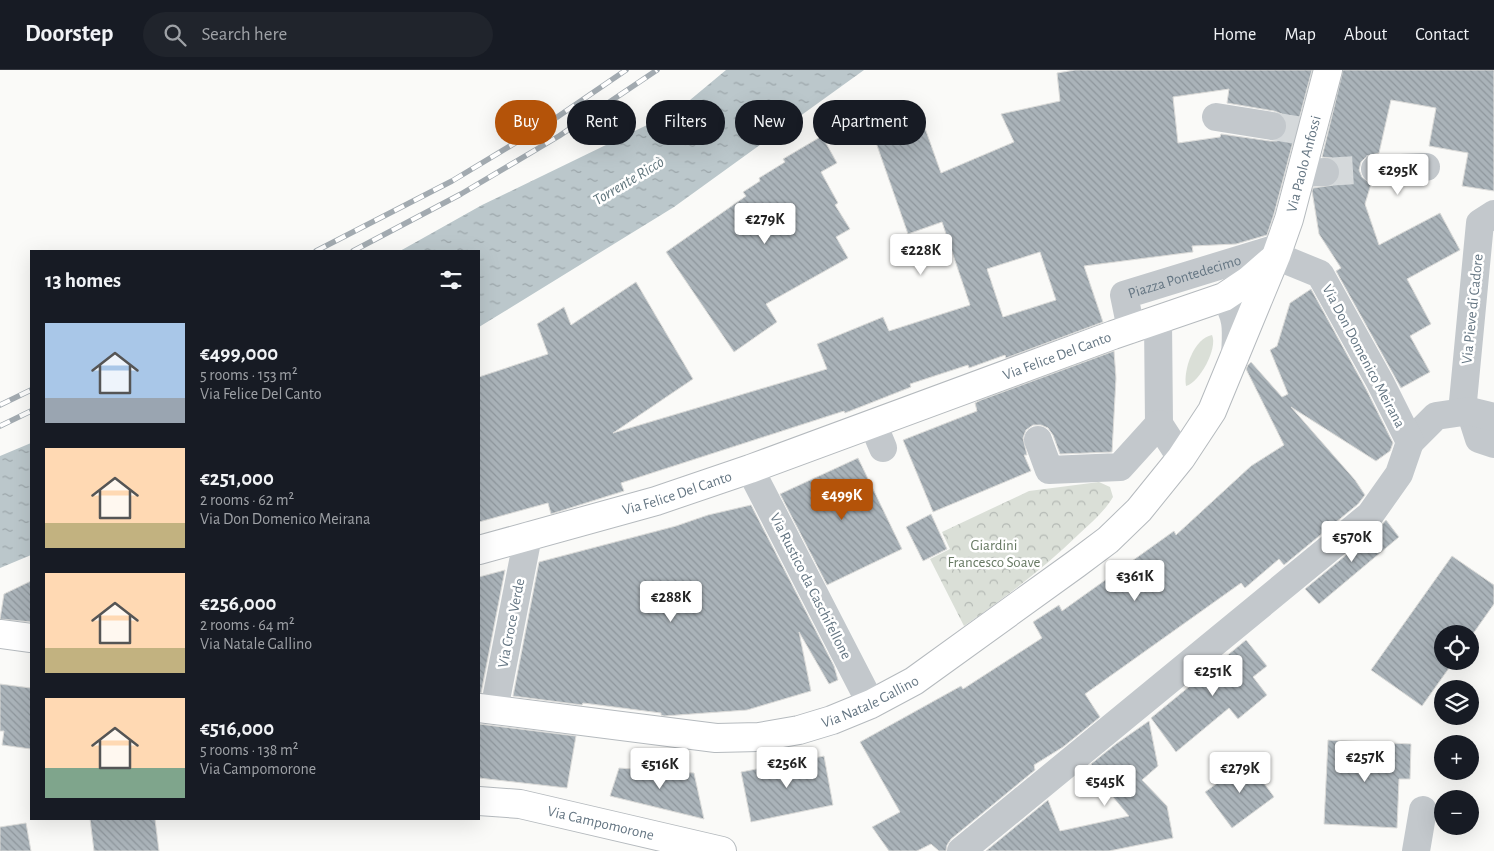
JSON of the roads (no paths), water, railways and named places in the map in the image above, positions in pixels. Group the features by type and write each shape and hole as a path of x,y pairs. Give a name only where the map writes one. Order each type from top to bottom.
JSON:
{"main road":[{"name":"Via Paolo Anfossi","path":"1276,252 1289,219 1313,173 1307,132 1328,70"},
{"name":"Piazza Pontedecimo","path":"1158,320 1224,297 1248,281 1276,252"},
{"name":"Piazza Pontedecimo","path":"1181,458 1212,411 1276,252"},
{"name":"Via Felice Del Canto","path":"480,550 656,501 750,469 878,436 1130,329 1158,320"},
{"name":"Via Natale Gallino","path":"486,709 716,738 759,737 800,730 832,720 871,704 914,681 1108,540 1139,510 1181,458"},
{"path":"0,634 30,638"},
{"name":"Via Campomorone","path":"480,801 520,804 722,851"}],"street":[{"path":"1216,117 1272,126"},
{"path":"1375,170 1426,167"},
{"name":"Via Pieve di Cadore","path":"1494,214 1480,222 1475,414 1479,439 1494,444"},
{"name":"Piazza Pontedecimo","path":"1130,329 1124,295 1276,252"},
{"name":"Via Don Domenico Meirana","path":"961,851 1370,515 1399,474 1410,442 1380,382 1320,274 1276,252"},
{"name":"Piazza Pontedecimo","path":"1224,297 1232,308 1236,322 1235,356"},
{"path":"1158,320 1159,424 1181,458"},
{"path":"1410,442 1436,416 1475,414"},
{"path":"1038,440 1049,470 1120,467 1159,424"},
{"name":"Via Rustico da Caschifellone","path":"750,469 871,704"},
{"name":"Via Croce Verde","path":"486,709 528,536"},
{"path":"1416,851 1423,810"}],"water":[{"name":"Torrente Riccò","path":"726,70 864,70 822,100 813,100 813,107 803,114 803,100 735,100 735,145 760,145 674,207 480,326 480,250 402,250 482,205 606,145 636,145 636,130 646,126 646,145 725,145 725,100 690,100"},
{"path":"30,443 30,555 0,568 0,456"}],"tunnel":[{"path":"1272,126 1303,131"},
{"path":"1325,172 1375,169"}],"railway":[{"path":"318,250 452,181 550,122 626,70"},
{"path":"355,250 461,194 559,136 657,70"},
{"path":"0,405 30,390"},
{"path":"0,426 30,411"}],"park label":[{"name":"Giardini Francesco Soave","path":"994,554"}]}
